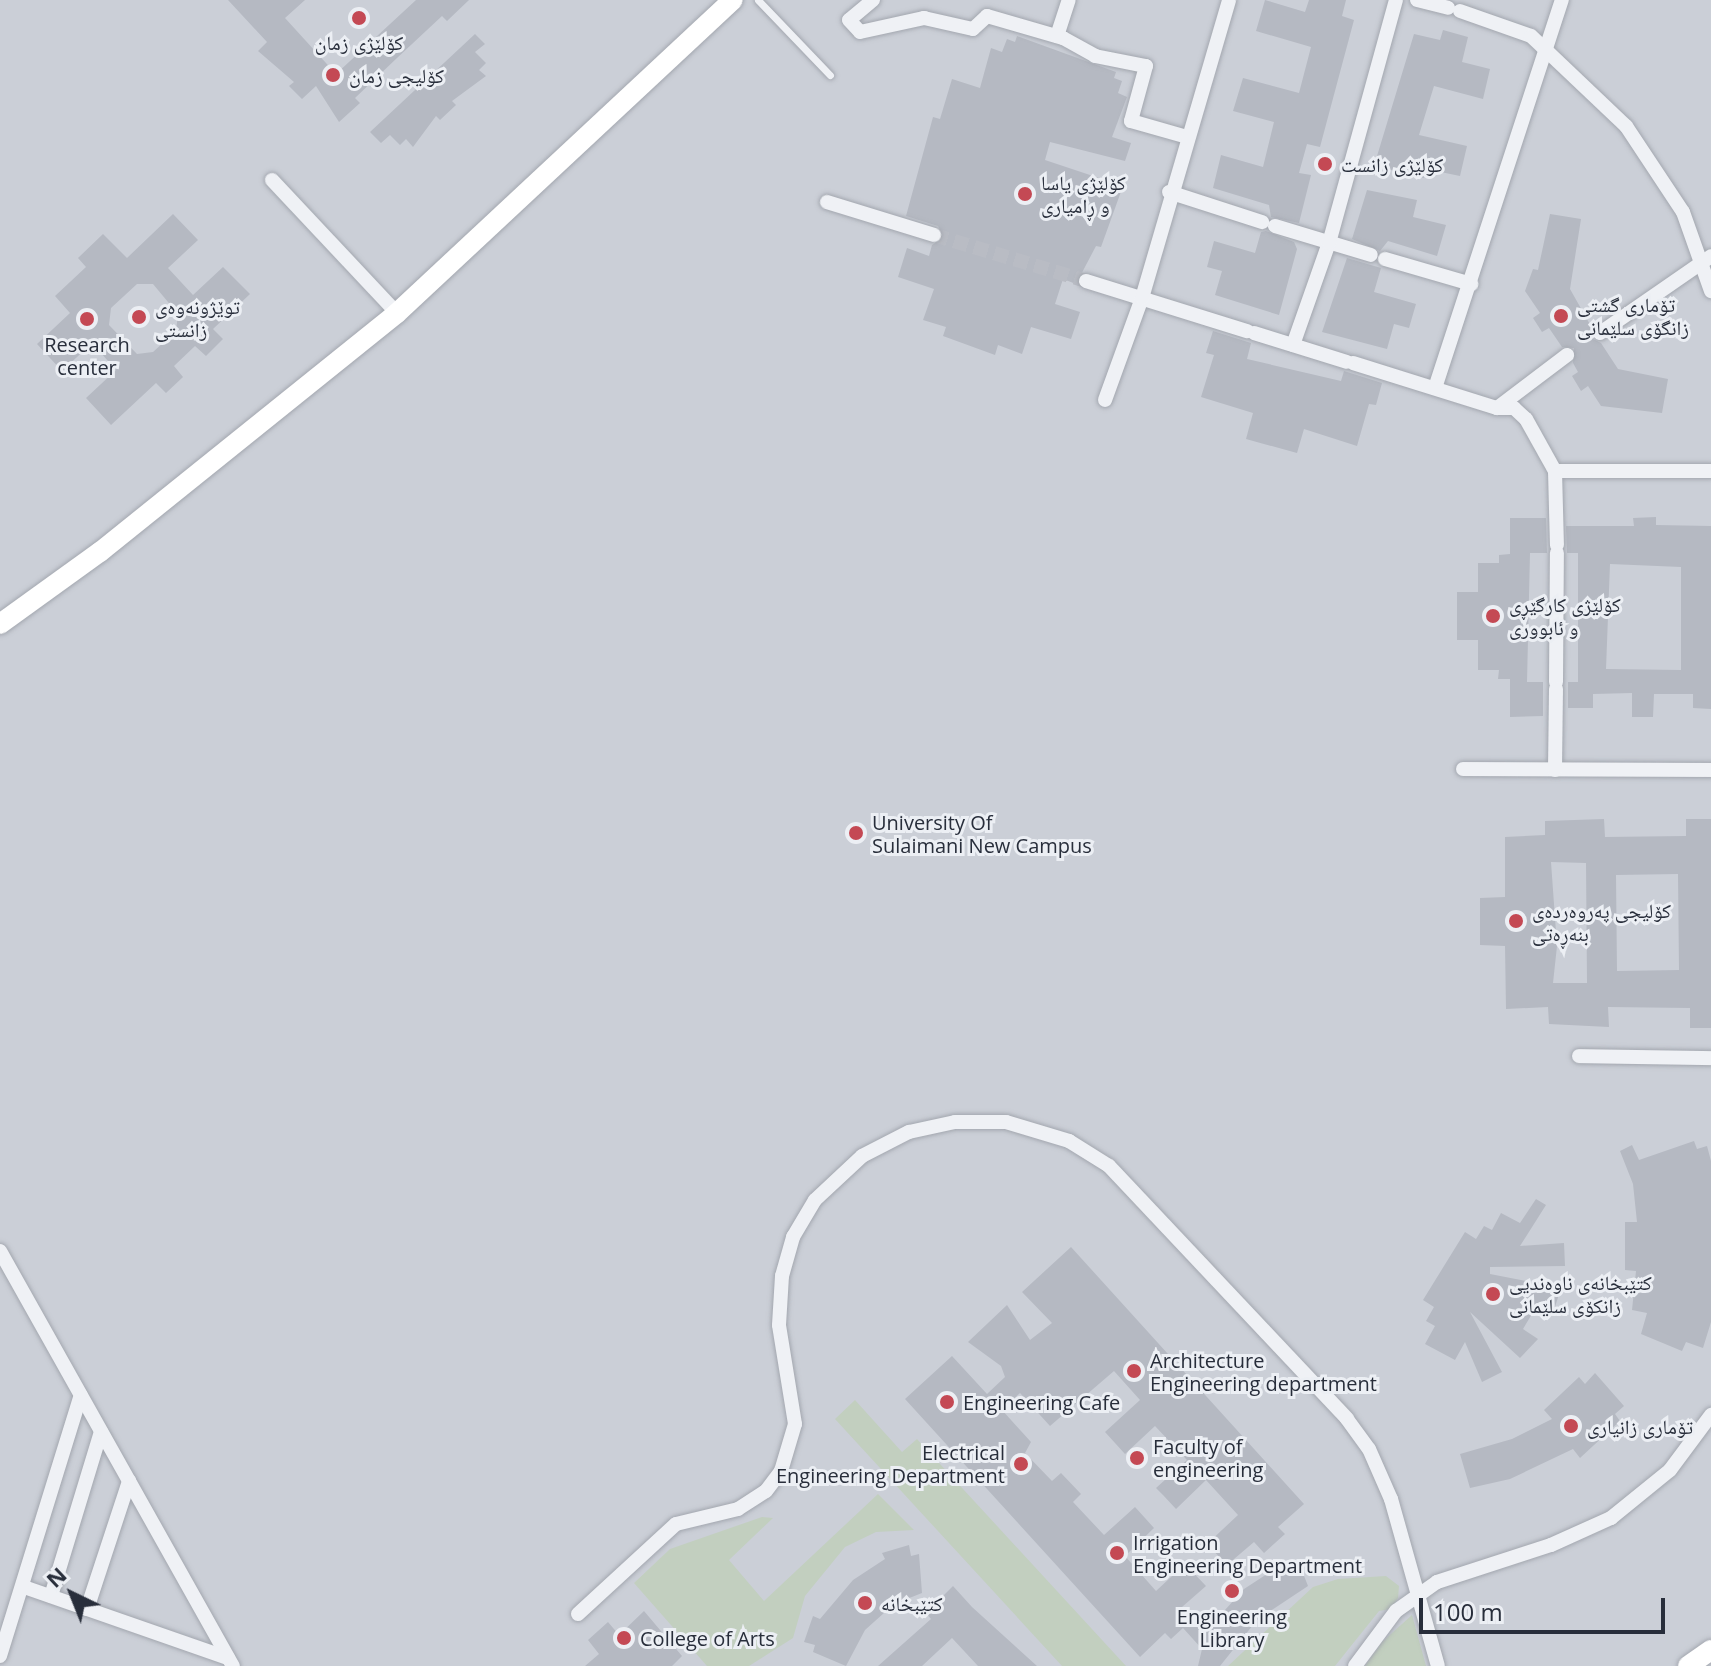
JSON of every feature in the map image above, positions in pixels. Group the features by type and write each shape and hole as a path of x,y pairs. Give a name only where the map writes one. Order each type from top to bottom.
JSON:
{"street":[{"path":"0,624 100,552 397,313 733,0"},
{"path":"873,0 849,20 860,32 924,18 973,29 987,16 1057,36 1095,56 1146,66 1131,121 1187,137"},
{"path":"1057,36 1069,0"},
{"path":"1105,400 1142,298 1169,192 1229,0"},
{"path":"1293,345 1329,243 1396,0"},
{"path":"1417,0 1496,21 1544,47 1608,107 1651,159 1683,212 1706,259 1711,291"},
{"path":"1435,388 1471,284 1544,47 1562,0"},
{"path":"272,180 397,313"},
{"path":"1169,192 1471,284"},
{"path":"827,202 934,235"},
{"path":"1600,333 1706,259"},
{"path":"1086,281 1497,408 1514,408 1526,419 1555,471 1555,770"},
{"path":"1497,408 1567,355"},
{"path":"1555,471 1711,471"},
{"path":"1463,769 1711,770"},
{"path":"1579,1056 1711,1058"},
{"path":"578,1614 676,1524 738,1509 767,1489 781,1471 795,1424 779,1325 782,1276 793,1237 815,1200 862,1156 895,1139 971,1121 1006,1122 1046,1132 1089,1153 1128,1185 1347,1419 1369,1449 1391,1499 1438,1666"},
{"path":"0,1251 230,1662"},
{"path":"0,1656 24,1587 81,1395"},
{"path":"1355,1666 1378,1630 1417,1594 1611,1518 1670,1470 1711,1415"},
{"path":"51,1596 101,1431"},
{"path":"87,1609 129,1481"},
{"path":"24,1587 230,1662"},
{"path":"1688,1666 1711,1650"}],"lane":[{"path":"758,0 830,75"}],"shaded area":[{"name":"University Of Sulaimani New Campus","path":"0,0 1711,0 1711,1666 0,1666"}],"green space":[{"path":"855,1400 902,1452 917,1439 1126,1666 1062,1666 835,1419"},
{"path":"878,1494 914,1530 876,1532 845,1547 805,1596 793,1638 749,1666 707,1666 634,1583 670,1549 762,1517 773,1518 729,1560 764,1601"},
{"path":"1386,1576 1399,1586 1398,1598 1391,1609 1379,1611 1335,1666 1228,1666 1313,1587 1338,1579"},
{"path":"1412,1615 1426,1666 1365,1666 1382,1642"}],"building":[{"name":"کۆلیجی زمان","path":"228,0 305,0 285,18 336,74 416,0 469,0 447,21 442,16 397,58 355,98 360,103 339,122 316,86 302,99 289,86 294,82 258,51 267,42"},
{"path":"1265,0 1305,12 1309,0 1346,0 1342,16 1354,20 1320,147 1307,144 1299,173 1311,175 1299,223 1271,217 1269,205 1213,188 1221,155 1263,167 1274,122 1233,111 1243,78 1299,93 1311,47 1256,31"},
{"path":"1443,30 1468,37 1462,62 1490,69 1483,99 1434,86 1419,135 1467,146 1460,176 1426,169 1424,178 1374,166 1414,34 1440,40"},
{"path":"475,34 485,44 475,52 486,63 479,70 486,76 452,101 456,105 440,120 436,116 413,147 406,139 400,145 390,135 381,143 370,132"},
{"name":"کۆلێژی یاسا و ڕامیاری","path":"1017,36 1116,72 1114,78 1122,81 1118,93 1127,97 1112,137 1131,143 1125,161 1050,142 1045,160 1123,186 1101,247 1096,246 1076,284 1063,279 1055,304 1080,312 1071,339 1031,327 1022,354 998,345 995,355 943,336 946,327 923,320 934,289 898,277 907,248 929,256 932,245 944,237 938,226 906,216 933,117 940,119 952,79 980,88 991,48 1002,52 1007,39 1015,42"},
{"path":"1367,190 1417,200 1413,217 1446,225 1437,256 1388,241 1380,251 1352,239"},
{"name":"Research center","path":"173,214 198,240 168,268 193,295 223,267 250,294 213,329 223,339 206,356 195,346 174,366 183,377 166,393 156,383 111,425 86,398 116,370 92,343 62,371 37,344 70,313 55,296 86,267 78,258 103,234 127,258","holes":["137,284 153,284 178,314 176,331 153,352 137,354 109,325 111,308"]},
{"name":"تۆماری گشتی زانگۆی سلێمانی","path":"1550,214 1581,219 1570,289 1592,328 1591,338 1601,343 1618,369 1668,379 1662,413 1601,406 1588,386 1581,391 1572,376 1578,372 1573,363 1574,348 1562,347 1549,328 1542,332 1533,318 1540,313 1525,291 1533,269 1538,270"},
{"path":"1266,231 1294,242 1297,249 1279,315 1215,295 1222,271 1207,267 1214,241 1255,253 1261,232"},
{"path":"1347,258 1381,268 1374,292 1416,304 1409,328 1394,324 1387,349 1322,332"},
{"path":"1213,331 1251,343 1247,359 1341,381 1344,371 1382,383 1376,405 1369,404 1357,446 1304,429 1297,453 1246,439 1253,413 1201,397 1214,355 1206,353"},
{"name":"كۆلێژی كارگێڕی و ئابووری","path":"1656,517 1656,525 1711,526 1711,709 1693,708 1693,694 1654,694 1653,717 1632,717 1632,693 1593,694 1593,708 1568,708 1568,682 1578,682 1578,553 1567,553 1566,526 1634,526 1633,518","holes":["1610,564 1681,567 1681,670 1606,669"]},
{"path":"1510,518 1546,518 1547,553 1530,553 1527,682 1543,682 1543,716 1510,717 1510,679 1498,679 1499,670 1478,670 1478,640 1457,640 1457,592 1478,592 1478,563 1499,563 1499,555 1510,554"},
{"name":"کۆلیجی پەروەردەی بنەڕەتی","path":"1604,819 1605,837 1686,836 1686,819 1711,819 1711,1028 1690,1028 1690,1008 1608,1007 1609,1027 1549,1024 1548,1007 1506,1009 1505,946 1480,945 1480,898 1505,897 1505,837 1545,835 1545,821","holes":["1551,862 1586,863 1587,983 1553,983 1557,946","1678,874 1679,970 1617,971 1616,875"]},
{"path":"1694,1141 1697,1149 1707,1146 1711,1161 1711,1322 1703,1348 1686,1342 1682,1351 1641,1334 1647,1313 1632,1310 1636,1271 1625,1270 1625,1222 1637,1222 1633,1184 1620,1151 1632,1145 1639,1160"},
{"name":"کتێبخانەی ناوەندیی زانکۆی سلێمانی","path":"1536,1199 1546,1205 1520,1246 1564,1243 1565,1266 1490,1267 1490,1274 1561,1288 1554,1310 1538,1304 1523,1329 1538,1339 1520,1358 1470,1312 1502,1372 1482,1382 1465,1342 1455,1360 1425,1344 1435,1326 1426,1321 1434,1307 1423,1300 1465,1232 1476,1239 1484,1226 1492,1230 1501,1213 1520,1223"},
{"name":"Faculty of engineering","path":"1071,1247 1304,1504 1278,1527 1285,1534 1264,1553 1254,1542 1227,1565 1207,1544 1238,1515 1206,1480 1176,1509 1156,1488 1187,1460 1155,1426 1125,1454 1105,1432 1140,1400 1114,1371 1050,1426 1020,1393 1002,1410 1031,1442 1025,1453 1052,1481 1061,1473 1081,1494 1073,1502 1104,1535 1135,1507 1154,1528 1125,1556 1156,1591 1185,1564 1206,1586 1182,1607 1205,1632 1244,1589 1287,1561 1299,1563 1308,1586 1257,1620 1220,1666 1198,1666 1202,1649 1183,1628 1171,1639 1165,1633 1140,1657 905,1399 952,1356 987,1394 1005,1377 1001,1366 968,1342 1007,1305 1030,1340 1052,1323 1022,1292"},
{"path":"1595,1373 1624,1406 1615,1414 1620,1421 1580,1458 1573,1449 1510,1479 1470,1488 1460,1454 1512,1439 1552,1419 1544,1410 1579,1377 1585,1384"},
{"path":"909,1545 911,1556 919,1554 922,1593 894,1604 865,1630 846,1666 813,1652 815,1645 804,1642 813,1616 820,1619 853,1580 885,1559 882,1553"},
{"path":"953,1586 1037,1666 978,1666 952,1638 922,1666 878,1666 931,1619 926,1613"},
{"name":"College of Arts","path":"644,1611 682,1656 672,1666 585,1666 599,1654 588,1640 608,1622 619,1635"}],"tunnel":[{"path":"934,235 1086,281"}],"place":[{"name":"کۆلێژی زمان","path":"359,18"},
{"name":"کۆلیجی زمان","path":"333,75"},
{"name":"کۆلێژی زانست","path":"1325,164"},
{"name":"کۆلێژی یاسا و ڕامیاری","path":"1025,194"},
{"name":"تۆماری گشتی زانگۆی سلێمانی","path":"1561,316"},
{"name":"توێژونەوەی زانستی","path":"139,317"},
{"name":"Research center","path":"87,319"},
{"name":"كۆلێژی كارگێڕی و ئابووری","path":"1493,616"},
{"name":"University Of Sulaimani New Campus","path":"856,833"},
{"name":"کۆلیجی پەروەردەی بنەڕەتی","path":"1516,921"},
{"name":"کتێبخانەی ناوەندیی زانکۆی سلێمانی","path":"1493,1294"},
{"name":"Architecture Engineering department","path":"1134,1371"},
{"name":"Engineering Cafe","path":"947,1402"},
{"name":"تۆماری زانیاری","path":"1571,1426"},
{"name":"Faculty of engineering","path":"1137,1458"},
{"name":"Electrical Engineering Department","path":"1021,1464"},
{"name":"Irrigation Engineering Department","path":"1117,1553"},
{"name":"Engineering Library","path":"1232,1591"},
{"name":"کتێبخانە","path":"865,1603"},
{"name":"College of Arts","path":"624,1638"}]}
